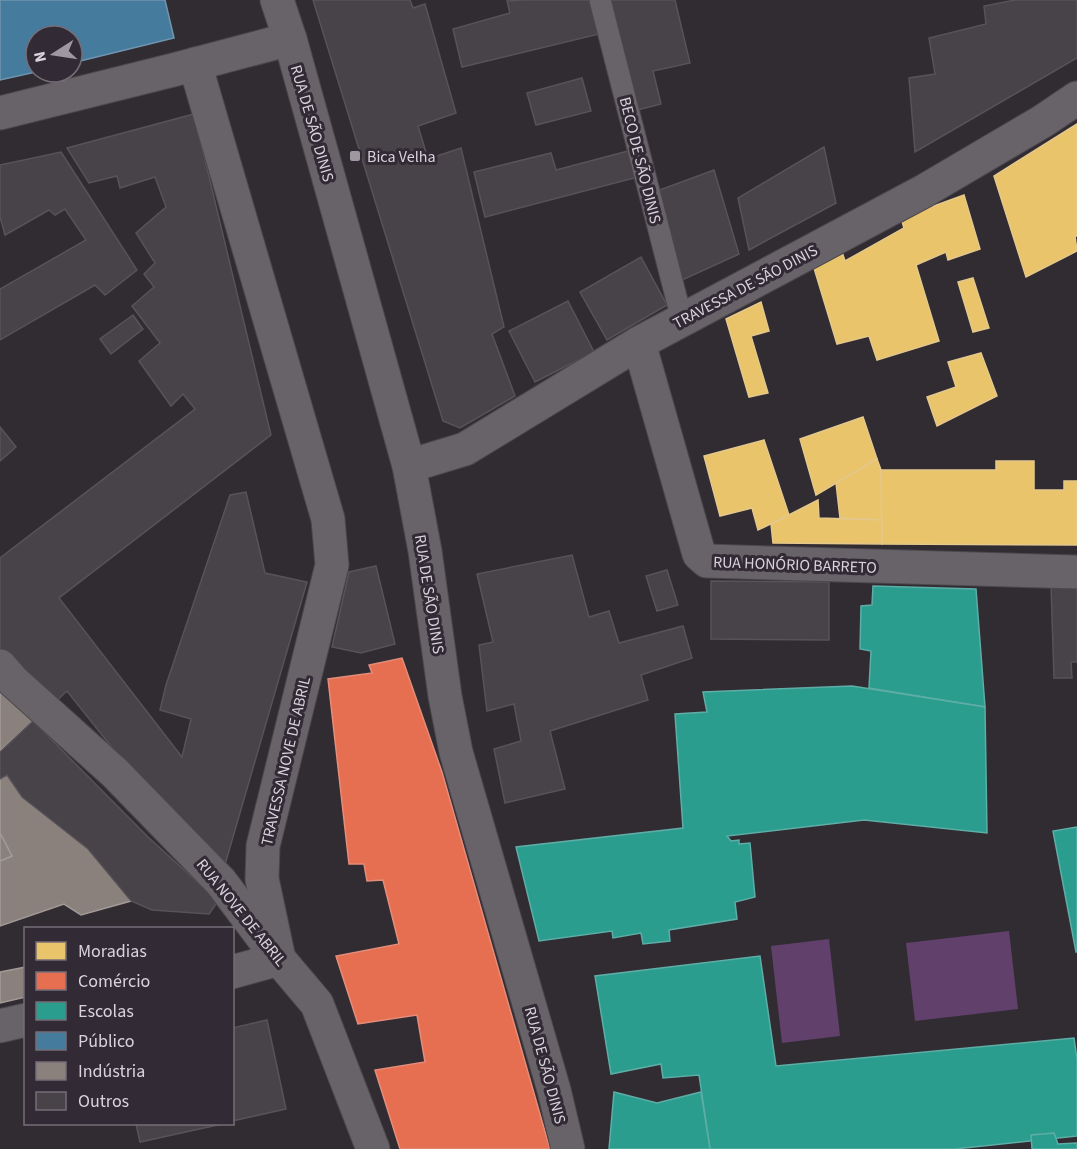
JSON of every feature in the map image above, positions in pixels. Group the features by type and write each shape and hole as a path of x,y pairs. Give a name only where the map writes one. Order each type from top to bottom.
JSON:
{"street":[{"name":"RUA DE SÃO DINIS","path":"277,0 290,39 409,466 425,551 445,696 456,752 554,1090 568,1149"},
{"path":"0,113 290,39"},
{"name":"TRAVESSA NOVE DE ABRIL","path":"195,64 328,519 332,565 263,846 262,879 279,959"},
{"name":"TRAVESSA DE SÃO DINIS","path":"409,466 465,449 639,343 924,191 1077,98"},
{"name":"RUA HONÓRIO BARRETO","path":"639,343 699,554 707,561 1077,572"},
{"name":"RUA NOVE DE ABRIL","path":"0,666 13,681 115,772 214,874 279,959 317,1004 373,1149"},
{"path":"234,971 279,959"},
{"path":"0,1026 24,1020"}],"lane":[{"name":"BECO DE SÃO DINIS","path":"600,0 682,320"}],"shaded area":[{"path":"1009,931 1018,1009 915,1021 906,943"},
{"path":"829,939 840,1036 782,1043 771,946"}],"building: Moradias":[{"path":"1077,124 1077,236 1075,236 1077,251 1026,277 994,176"},
{"path":"964,195 980,249 948,260 946,252 916,265 939,341 877,360 869,336 837,344 814,268 842,252 845,261 904,228 900,215 928,200 931,207"},
{"path":"973,278 989,328 973,332 958,282"},
{"path":"761,302 769,331 751,336 768,393 749,397 726,319"},
{"path":"981,353 997,396 937,426 927,397 956,387 948,362"},
{"path":"863,417 877,459 816,495 800,439"},
{"path":"764,440 789,515 758,530 752,508 720,516 704,456"},
{"path":"877,459 881,470 882,520 840,518 836,483"},
{"path":"996,461 1034,461 1034,490 1064,490 1064,481 1077,481 1077,545 882,544 881,470 996,470"},
{"path":"818,500 819,518 882,520 882,544 773,543 771,524"}],"building: Comércio":[{"path":"402,658 442,772 550,1149 400,1149 375,1070 425,1062 417,1015 358,1024 336,956 399,944 383,880 367,881 364,864 349,864 328,679 372,673 369,665"}],"building: Escolas":[{"path":"873,586 976,589 985,707 869,688 871,651 860,649 861,606 872,605"},
{"path":"852,686 985,707 987,833 864,820 727,836 731,841 739,840 739,844 750,843 755,897 735,902 737,919 669,930 670,941 643,944 641,933 613,938 612,931 539,941 516,847 683,828 675,714 707,712 703,692"},
{"path":"1077,827 1077,952 1076,952 1053,831"},
{"path":"760,956 776,1066 1074,1038 1077,1059 1077,1136 955,1149 710,1149 699,1075 663,1078 661,1064 611,1074 595,976"},
{"path":"614,1092 657,1103 701,1092 710,1149 609,1149"},
{"path":"1054,1133 1058,1144 1077,1143 1077,1149 1032,1149 1031,1135"}],"building: Público":[{"path":"0,0 165,0 174,38 84,60 84,24 24,24 24,75 0,80"}],"building: Indústria":[{"path":"0,685 33,721 0,751"},
{"path":"7,775 22,797 88,849 131,901 81,915 64,904 0,926 0,861 12,856 0,833 0,779"},
{"path":"0,833 12,856 0,861"},
{"path":"24,967 24,997 0,1003 0,972"}],"building: Outros":[{"path":"313,0 410,0 413,8 425,4 456,113 418,126 428,159 461,148 504,327 492,334 515,396 460,428 443,421"},
{"path":"590,0 599,34 462,67 453,29 510,13 507,1"},
{"path":"611,0 675,0 690,63 653,71 661,104 637,110"},
{"path":"1015,0 1077,0 1077,58 915,152 909,78 935,74 929,38 986,24 984,6"},
{"path":"582,78 591,111 536,125 527,93"},
{"path":"194,114 271,435 59,598 182,757 191,719 160,710 166,685 230,495 246,492 265,573 307,582 224,868 153,799 67,691 51,706 0,654 0,558 195,409 183,394 171,406 139,361 160,343 132,306 154,287 144,274 155,263 136,233 166,207 155,177 120,188 117,176 89,183 67,148"},
{"path":"824,147 836,203 749,250 738,198"},
{"path":"632,150 638,177 485,217 474,172 551,153 556,170"},
{"path":"61,152 137,270 105,295 95,285 0,340 0,289 86,240 65,209 55,215 49,210 5,235 0,217 0,165"},
{"path":"714,170 739,254 680,281 657,191"},
{"path":"641,257 667,305 607,340 580,292"},
{"path":"568,301 594,352 535,382 509,331"},
{"path":"133,315 143,329 111,354 100,339"},
{"path":"0,427 16,447 0,461"},
{"path":"572,555 589,617 609,611 619,643 683,626 692,658 641,675 648,700 550,731 565,789 505,803 494,749 521,741 514,704 487,711 479,645 493,642 477,574"},
{"path":"376,566 395,644 361,653 332,647 349,572"},
{"path":"667,570 678,605 657,611 646,576"},
{"path":"711,581 829,582 829,640 711,639"},
{"path":"1077,584 1077,662 1071,662 1072,678 1054,678 1051,585"},
{"path":"33,721 148,837 218,901 209,914 152,910 131,901 88,849 22,797 7,775 0,779 0,752"},
{"path":"267,1020 286,1109 234,1121 234,1028"},
{"path":"136,1125 217,1125 140,1142"}],"place":[{"name":"Bica Velha","path":"355,156"}]}
